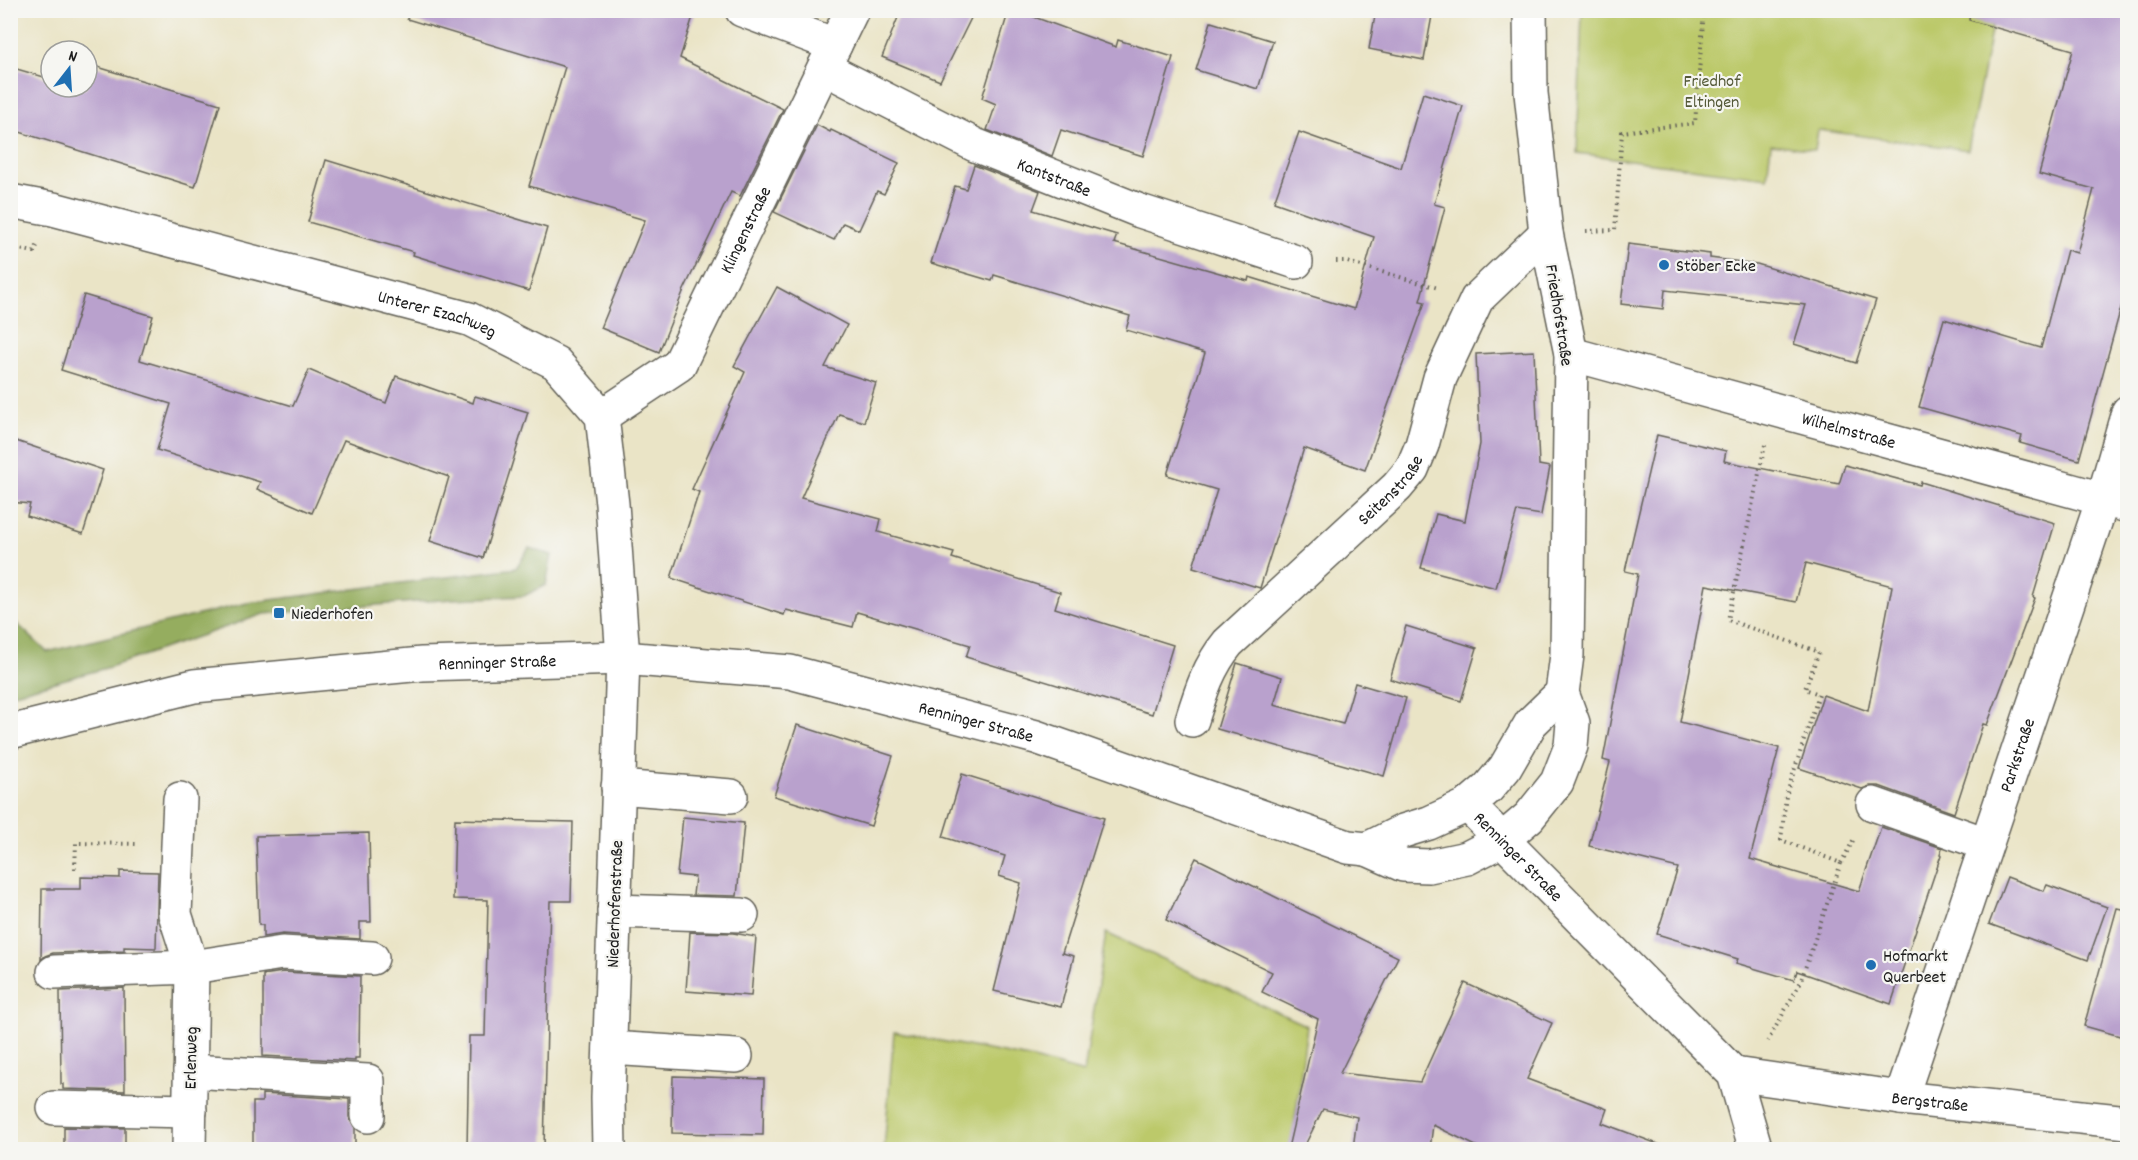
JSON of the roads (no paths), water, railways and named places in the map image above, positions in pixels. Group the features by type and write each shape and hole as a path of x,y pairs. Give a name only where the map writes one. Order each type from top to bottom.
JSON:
{"street":[{"name":"Kantstraße","path":"742,10 830,56 975,145 1140,211 1296,262"},
{"name":"Klingenstraße","path":"602,416 679,365 852,10"},
{"name":"Friedhofstraße","path":"1367,849 1403,865 1429,866 1467,858 1502,840 1529,817 1557,782 1571,746 1572,723 1562,693 1567,655 1570,354 1546,233 1531,93 1530,10"},
{"name":"Unterer Ezachweg","path":"10,201 53,209 469,319 556,363 602,416"},
{"name":"Seitenstraße","path":"1192,720 1207,676 1216,658 1228,643 1397,487 1412,469 1422,445 1440,378 1477,299 1546,233"},
{"name":"Wilhelmstraße","path":"1570,354 2115,503"},
{"name":"Parkstraße","path":"1901,1098 1986,844 2115,503 2127,412"},
{"path":"602,416 612,504 623,658"},
{"name":"Renninger Straße","path":"10,732 194,686 422,664 623,658 790,672 1036,737 1348,847 1367,849 1403,831 1429,823 1468,805 1742,1075 1756,1149"},
{"name":"Niederhofenstraße","path":"609,1149 610,1048 623,658"},
{"path":"1468,805 1488,788 1505,768 1531,723 1562,693"},
{"path":"618,787 731,796"},
{"name":"Erlenweg","path":"180,799 175,914 192,967 189,1149"},
{"path":"1873,804 1986,844"},
{"path":"614,911 742,915"},
{"path":"54,972 192,967 282,953 372,958"},
{"path":"610,1048 736,1056"},
{"path":"190,1071 368,1081 368,1116"},
{"name":"Bergstraße","path":"1742,1075 1901,1098 2127,1122"},
{"path":"54,1108 190,1111"}],"place":[{"name":"Stöber Ecke","path":"1664,265"},
{"name":"Niederhofen","path":"279,613"},
{"name":"Hofmarkt Querbeet","path":"1871,965"}],"park label":[{"name":"Friedhof Eltingen","path":"1712,90"}]}
